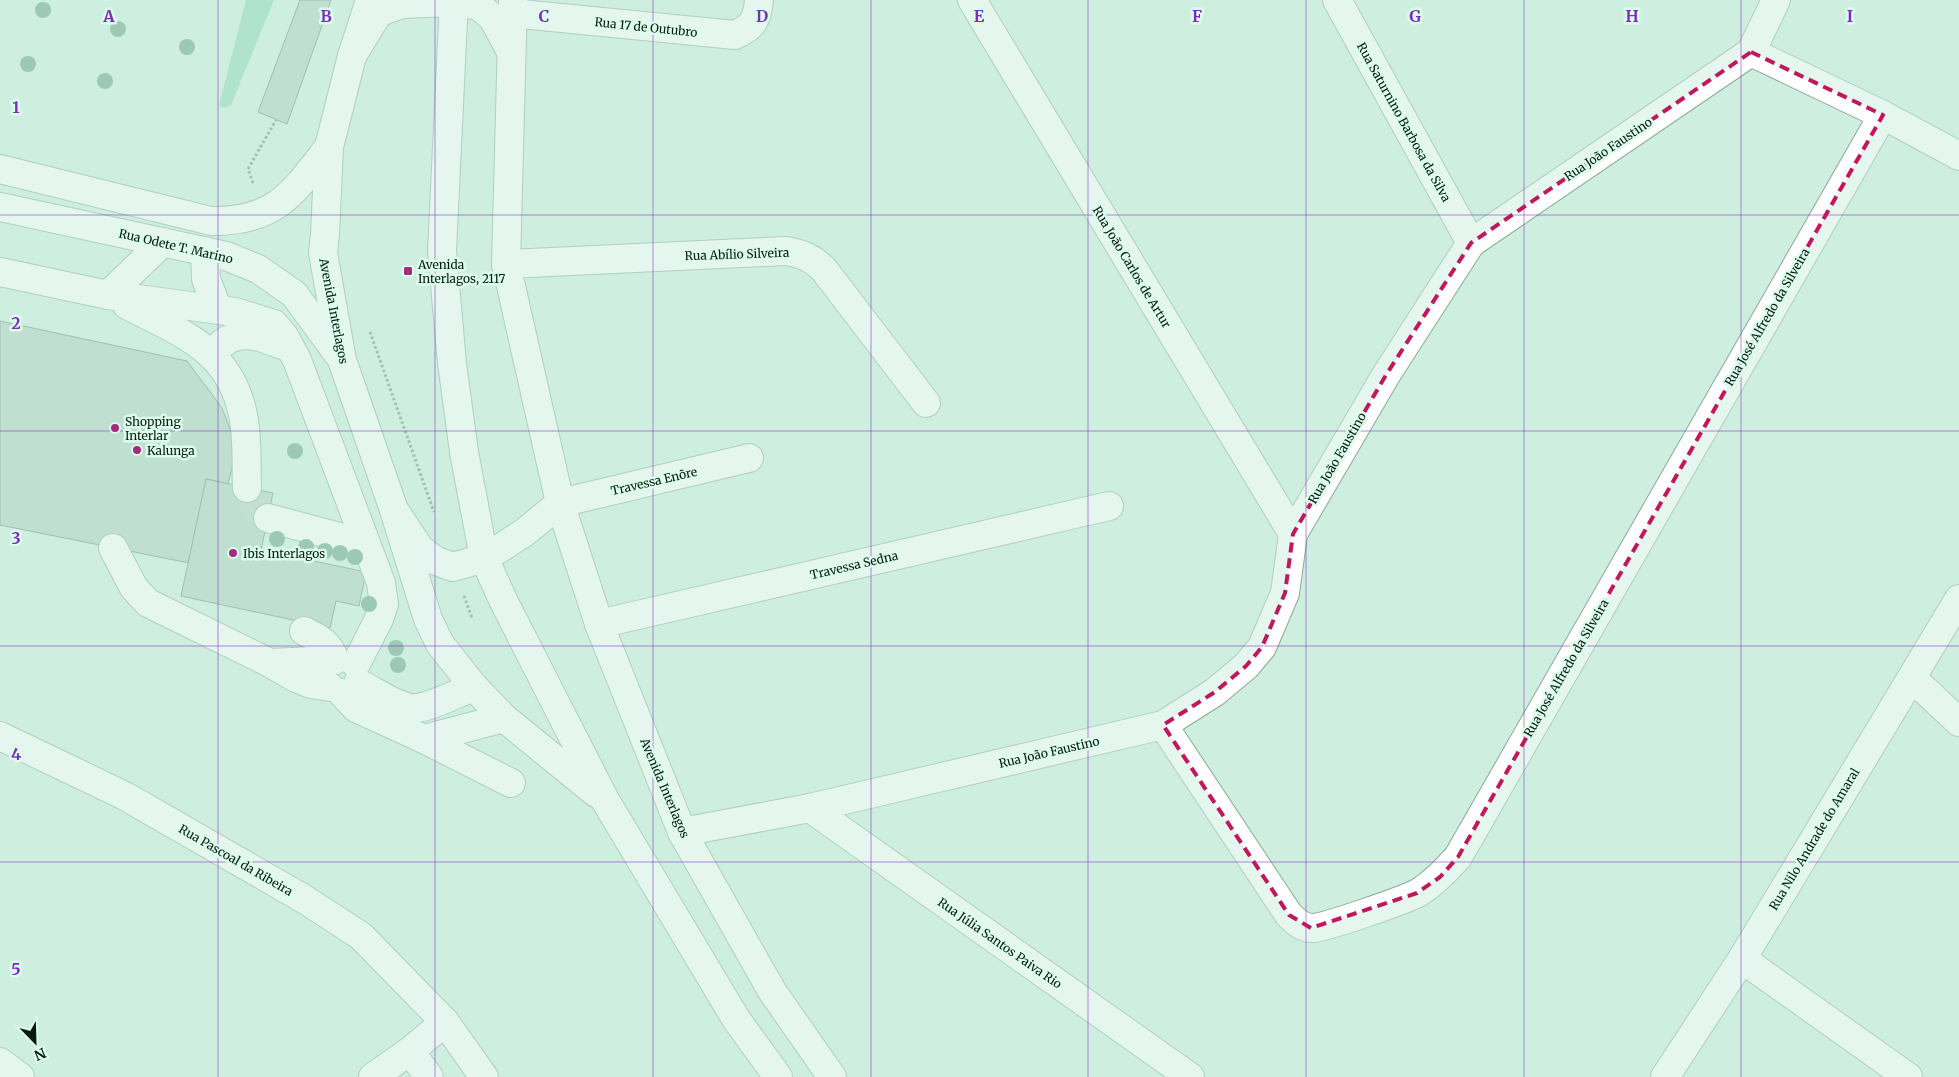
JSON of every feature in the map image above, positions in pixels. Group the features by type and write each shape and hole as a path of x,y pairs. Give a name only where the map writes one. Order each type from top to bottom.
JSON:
{"street":[{"path":"352,56 370,0"},
{"name":"Rua 17 de Outubro","path":"512,7 735,35 746,30 752,24 759,0"},
{"name":"Rua João Carlos de Artur","path":"972,0 1293,534"},
{"name":"Rua Saturnino Barbosa da Silva","path":"1337,0 1471,243"},
{"path":"1776,0 1751,52 1883,115 1959,156"},
{"path":"454,1 442,251 452,363 464,452 484,558 504,602 605,800 736,1019 778,1077"},
{"name":"Avenida Interlagos","path":"453,566 436,561 420,549 394,510 342,360 322,253 325,234 329,147 352,56 377,15 385,10 402,4 454,1 479,6 493,18 510,50"},
{"name":"Avenida Interlagos","path":"512,7 506,264 560,503 598,624 682,832 772,991 832,1077"},
{"name":"Rua João Faustino","path":"682,832 810,808 1163,725 1215,692 1246,666 1262,647 1285,593 1293,534 1386,375 1471,243 1751,52"},
{"name":"Rua José Alfredo da Silveira","path":"1163,725 1289,915 1299,924 1311,928 1370,910 1417,893 1440,877 1458,856 1883,115"},
{"path":"0,169 211,221 232,221 279,204 295,189 329,147"},
{"name":"Rua Odete T. Marino","path":"0,207 205,251 226,256 251,266 294,294 342,360"},
{"path":"108,295 162,242"},
{"path":"205,251 206,278 218,310"},
{"name":"Rua Abílio Silveira","path":"506,264 786,251 801,253 815,260 825,271 926,403"},
{"path":"0,272 108,295 235,312 274,324 291,347 381,583 384,604 379,618 344,677"},
{"path":"108,295 193,339 219,361 237,393 244,417 247,488"},
{"path":"210,354 229,339 240,336 252,336 291,347"},
{"name":"Travessa Enõre","path":"560,503 749,458"},
{"path":"453,566 484,558 525,532 560,503"},
{"name":"Travessa Sedna","path":"598,624 1109,506"},
{"path":"394,510 428,619 440,644 474,686 504,718 605,800"},
{"path":"268,518 366,544"},
{"path":"112,548 134,588 148,602 311,684 344,677 412,708 427,705 474,686"},
{"name":"Rua Nilo Andrade do Amaral","path":"1665,1077 1742,959 1959,599"},
{"path":"304,631 324,641 331,649 356,708 511,782"},
{"path":"1912,678 1959,722"},
{"path":"424,739 504,718"},
{"name":"Rua Pascoal da Ribeira","path":"0,736 125,796 304,899 361,936 445,1022 484,1077"},
{"name":"Rua Júlia Santos Paiva Rio","path":"810,808 1190,1077"},
{"path":"1742,959 1908,1077"},
{"path":"373,1077 410,1051 445,1022"},
{"path":"410,1051 429,1077"},
{"path":"0,1062 20,1077"}],"path":[{"path":"264,211 248,169 276,120"},
{"path":"369,329 437,521"},
{"path":"453,566 472,618"}],"highlighted area":[{"path":"1751,52 1883,115 1458,857 1440,877 1417,893 1311,928 1289,915 1163,725 1215,692 1246,666 1262,647 1285,593 1293,534 1386,375 1471,243"}],"green space":[{"path":"246,0 274,0 231,105 224,108 219,105"}],"building":[{"path":"300,0 331,0 287,124 258,112"},
{"name":"Shopping Interlar","path":"0,321 187,361 222,408 237,448 228,484 206,479 189,563 0,525"},
{"name":"Ibis Interlagos","path":"206,479 273,493 261,550 366,572 359,606 336,601 330,628 181,596"}],"tunnel":[{"path":"247,488 255,505 268,518"}],"place":[{"name":"Avenida Interlagos, 2117","path":"408,271"},
{"name":"Shopping Interlar","path":"115,428"},
{"name":"Kalunga","path":"137,450"},
{"name":"Ibis Interlagos","path":"233,553"}]}
